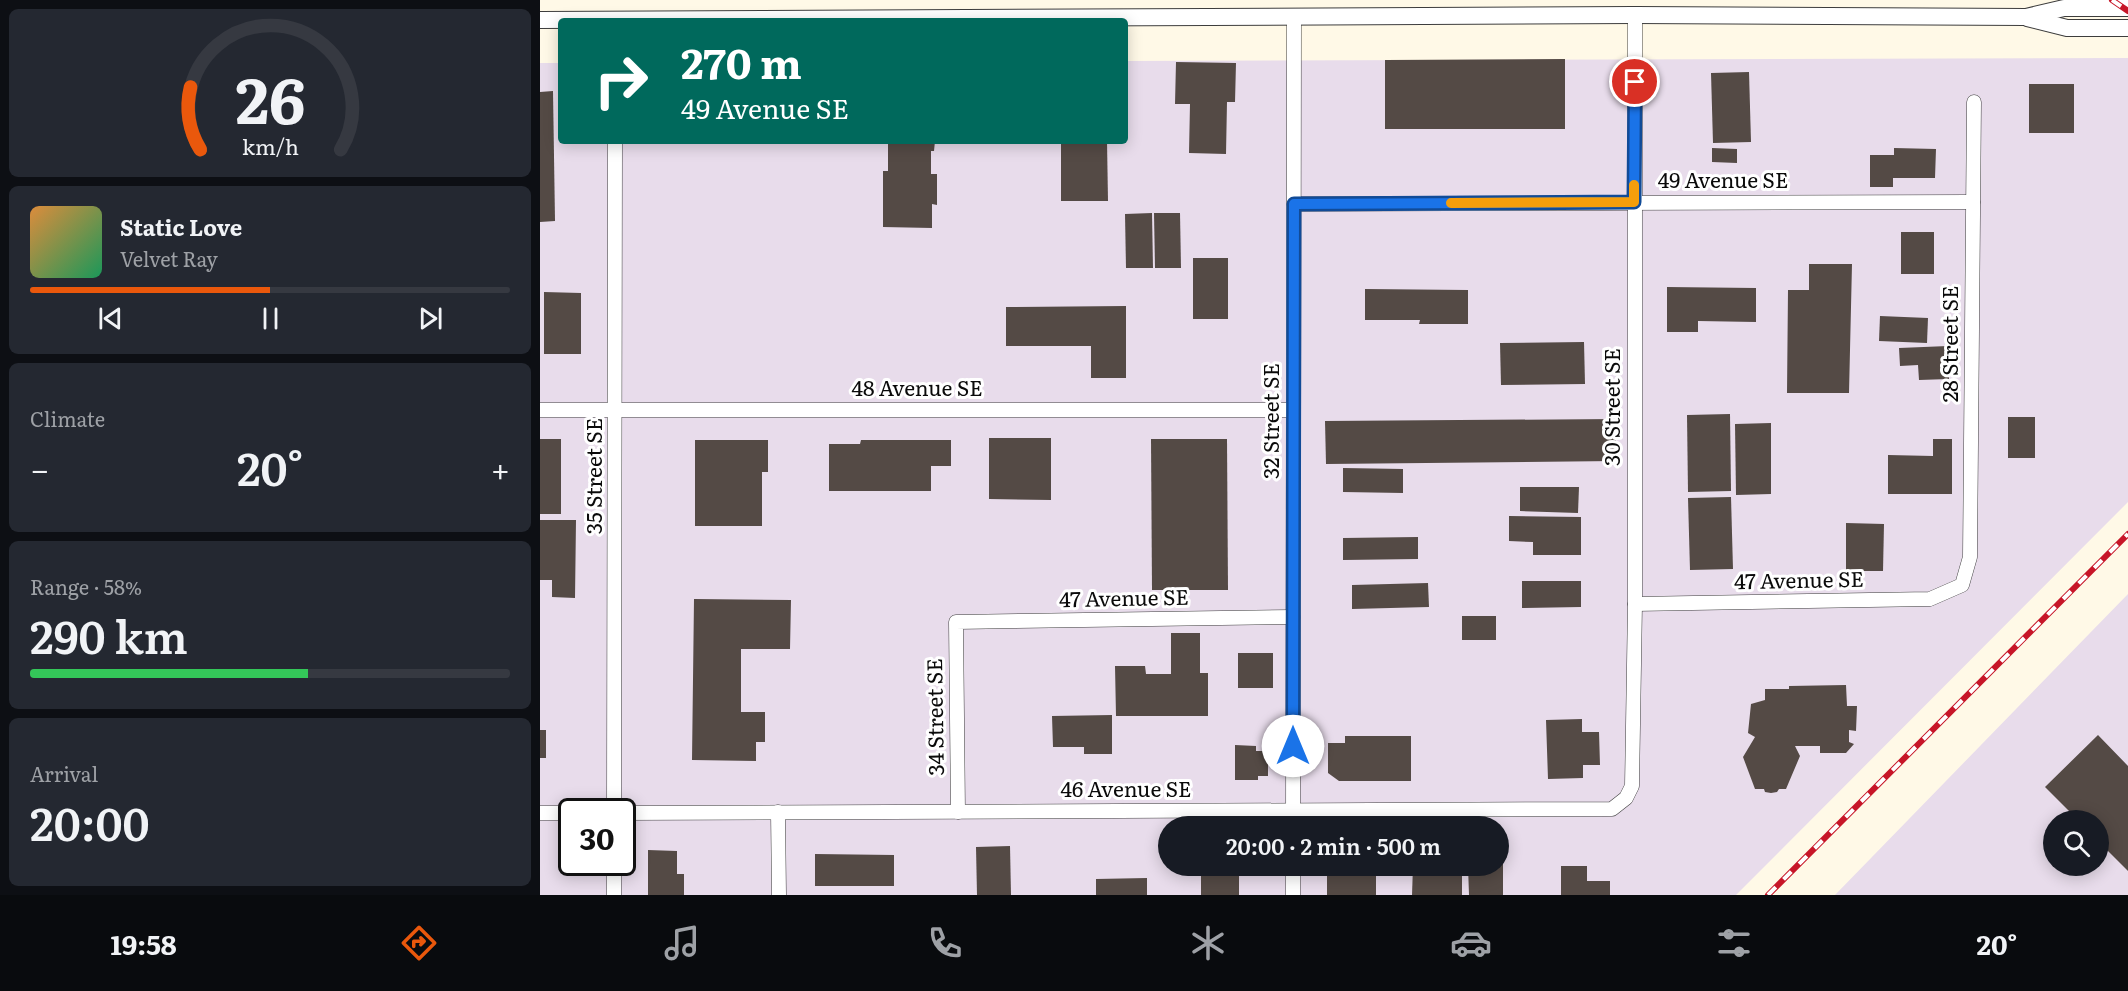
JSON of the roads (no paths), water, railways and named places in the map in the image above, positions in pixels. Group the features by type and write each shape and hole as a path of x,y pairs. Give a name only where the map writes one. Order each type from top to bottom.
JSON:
{"street":[{"path":"1022,18 1635,15 2026,17 2064,8 2128,8"},
{"name":"30 Street SE","path":"1626,798 1632,786 1635,604 1635,15"},
{"name":"32 Street SE","path":"1293,816 1294,16"},
{"path":"2026,17 2067,28 2128,28"},
{"path":"540,20 558,20"},
{"name":"28 Street SE","path":"1962,585 1970,557 1974,102"},
{"name":"35 Street SE","path":"614,798 615,144"},
{"name":"49 Avenue SE","path":"1294,204 1973,202"},
{"name":"48 Avenue SE","path":"540,410 1293,410"},
{"name":"47 Avenue SE","path":"1635,604 1930,599 1962,585"},
{"name":"47 Avenue SE","path":"956,622 1293,617"},
{"name":"34 Street SE","path":"956,622 958,812"},
{"name":"46 Avenue SE","path":"636,813 1612,809 1626,798"},
{"path":"540,813 558,813"},
{"path":"778,813 778,895"},
{"path":"614,876 614,895"},
{"path":"1293,876 1293,895"}],"railway":[{"path":"2112,0 2128,11"},
{"path":"1768,895 2128,534"}]}
